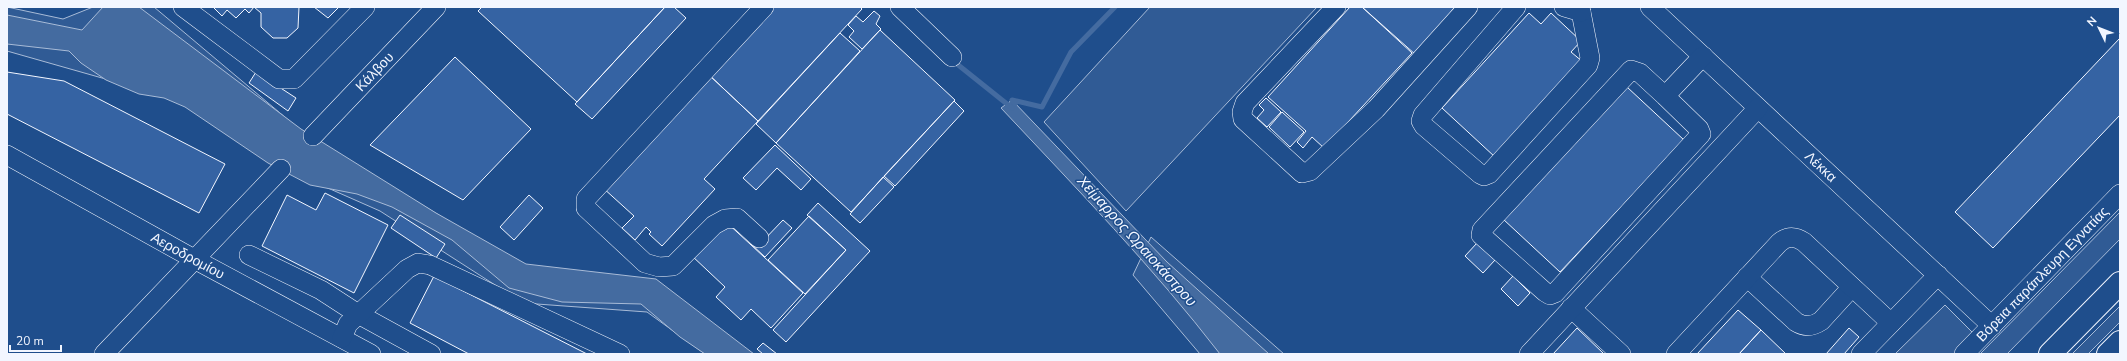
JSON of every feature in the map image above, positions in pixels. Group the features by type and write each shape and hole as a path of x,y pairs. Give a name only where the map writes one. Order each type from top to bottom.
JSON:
{"highway":[{"path":"2050,354 2120,283"},
{"path":"2108,354 2120,342"}],"street":[{"path":"183,7 279,79 287,80 294,79 365,7"},
{"name":"Κάλβου","path":"313,136 436,7"},
{"path":"759,238 737,218 725,219 714,225 673,266 659,267 646,263 586,208 586,199 764,7"},
{"path":"900,7 952,57"},
{"path":"1336,7 1245,103 1242,112 1243,119 1302,173 1310,171 1376,109 1468,7"},
{"path":"1516,7 1423,114 1421,121 1424,126 1484,176 1489,174 1588,65 1590,58 1577,9"},
{"name":"Λέκκα","path":"1650,7 1992,326"},
{"path":"1665,96 1702,56"},
{"path":"1630,70 1640,73 1665,96 1699,129 1701,134 1555,293 1550,295 1545,292 1481,235 1482,230 1630,70"},
{"path":"1529,354 1758,108"},
{"name":"Αεροδρομίου","path":"7,155 194,259 371,354"},
{"path":"104,354 280,169"},
{"name":"Βόρεια παράπλευρη Εγνατίας","path":"1964,354 2120,194"},
{"path":"1676,354 1779,243 1788,237 1794,237 1804,242 1891,323"},
{"path":"249,255 321,290 358,314 431,354"},
{"path":"342,338 348,324 358,314 407,269 418,263 430,264 620,354"},
{"path":"1861,354 1938,275"},
{"path":"1747,277 1796,322 1806,326 1811,326 1821,321 1852,286"},
{"path":"1571,308 1620,354"}],"shaded area":[{"path":"7,7 63,19 93,7 154,7 305,134 528,269 668,289 749,354 705,354 647,312 523,303 380,211 278,166 190,103 7,51"},
{"path":"1150,7 1317,7 1126,211 1044,122"},
{"path":"2120,212 2120,239 2007,354 1980,354"},
{"path":"1151,237 1284,354 1200,354 1133,275"},
{"path":"1945,305 1975,335 1956,354 1895,354"},
{"path":"2120,306 2120,322 2088,354 2072,354"}],"water":[{"path":"103,7 139,7 301,129 436,213 526,264 656,279 754,354 705,354 680,337 641,304 562,302 509,288 452,240 392,207 357,194 310,185 268,163 185,107 164,98 139,94 106,80 81,63 69,51 7,44 7,15 82,30"},
{"path":"1012,100 1167,262 1269,354 1220,354 1141,259 1001,108"}],"building":[{"path":"213,7 254,7 249,13 245,9 236,18 227,10 222,16"},
{"path":"254,7 299,7 298,28 287,38 273,38 261,27 261,13"},
{"path":"314,7 339,7 328,18"},
{"path":"482,7 665,7 577,102 478,11"},
{"path":"665,7 674,7 686,18 592,119 575,104"},
{"path":"768,7 860,7 862,9 758,121 707,73"},
{"path":"1350,7 1362,7 1412,53 1324,148 1312,137 1303,148 1297,142 1306,131 1268,97"},
{"path":"1362,7 1455,7 1416,55"},
{"path":"874,11 880,16 876,24 881,29 862,49 849,37 854,31 848,25 856,16 863,22"},
{"path":"1529,13 1541,24 1551,13 1581,41 1571,52 1583,62 1495,157 1442,108"},
{"path":"880,30 955,100 851,212 776,143"},
{"path":"840,33 860,51 776,143 756,124"},
{"path":"2120,38 2120,115 1993,248 1955,212"},
{"path":"455,57 531,129 463,200 370,145"},
{"path":"7,72 64,81 225,164 199,213 7,114"},
{"path":"256,72 296,98 288,111 249,83"},
{"path":"707,73 758,121 704,179 715,189 662,246 649,234 651,232 646,227 635,240 622,228 634,216 602,187"},
{"path":"1627,87 1684,140 1560,272 1503,219"},
{"path":"1266,98 1281,112 1267,127 1257,118 1264,110 1259,105"},
{"path":"954,101 964,111 895,186 884,176"},
{"path":"1282,112 1304,132 1290,147 1269,127"},
{"path":"775,145 811,179 801,190 777,168 756,190 743,178"},
{"path":"883,177 894,187 860,223 850,214"},
{"path":"325,193 388,225 354,293 262,246 287,195 316,210"},
{"path":"529,195 543,208 514,240 500,227"},
{"path":"818,203 870,251 786,342 773,330 846,250 807,215"},
{"path":"400,215 445,244 436,258 391,228"},
{"path":"809,216 846,250 805,294 768,260"},
{"path":"724,220 803,293 771,328 751,309 741,320 716,297 725,287 691,255"},
{"path":"783,220 792,228 765,257 751,244 756,238 761,243"},
{"path":"1477,243 1495,260 1483,273 1465,256"},
{"path":"434,276 587,354 469,354 410,323"},
{"path":"1513,276 1530,293 1518,306 1501,289"},
{"path":"1738,310 1761,330 1739,354 1697,354"},
{"path":"1577,328 1604,354 1553,354"},
{"path":"1849,328 1859,337 1844,354 1826,354"},
{"path":"1761,330 1786,354 1739,354"},
{"path":"763,343 777,354 763,354 757,349"}],"waterway":[{"name":"Χείμαρρος Ωραιοκάστρου","path":"1015,104 1012,100 1042,107 1071,52 1115,7"},
{"name":"Χείμαρρος Ωραιοκάστρου","path":"952,60 1012,108"}]}
